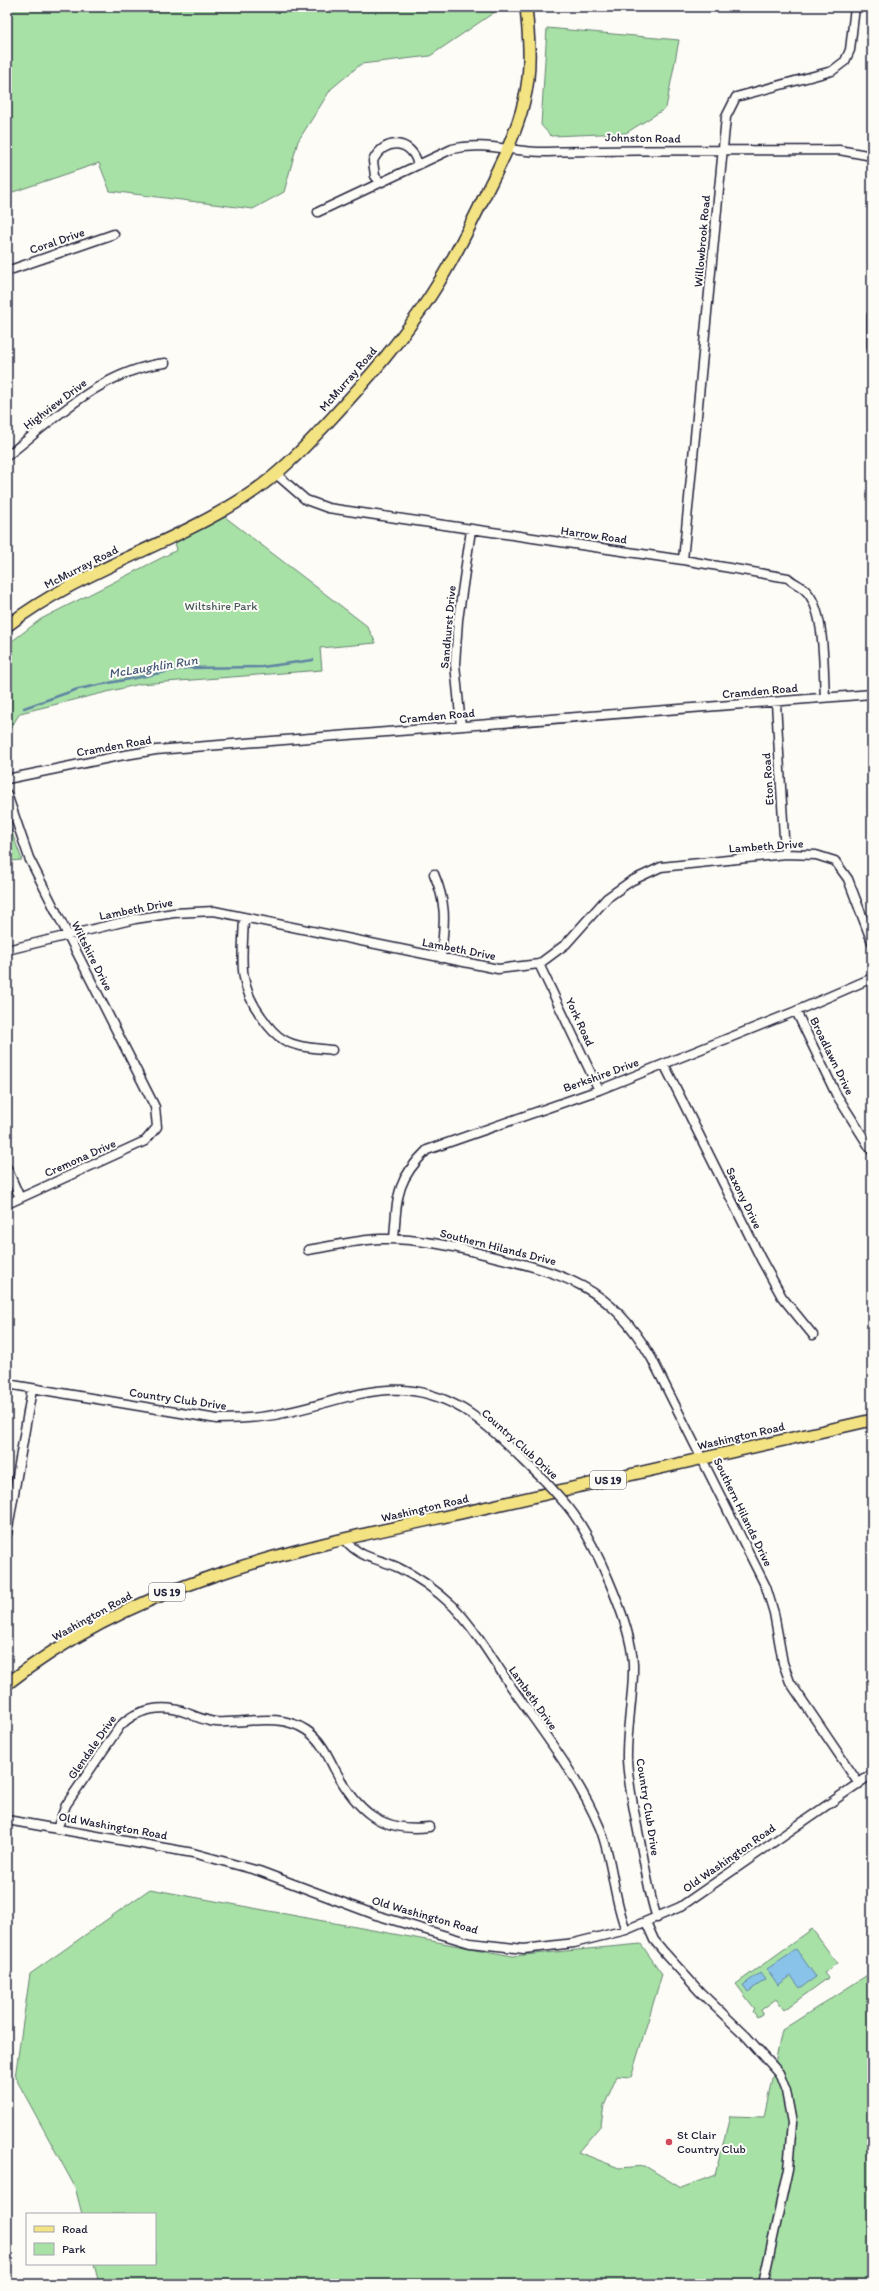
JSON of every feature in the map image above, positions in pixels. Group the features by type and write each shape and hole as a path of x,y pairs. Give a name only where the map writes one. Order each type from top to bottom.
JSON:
{"main road":[{"name":"McMurray Road","path":"7,626 62,590 225,510 276,474 306,446 354,394 427,302 464,238 507,149 522,110 527,86 529,48 526,7"},
{"name":"Washington Road","path":"7,1684 81,1635 133,1607 168,1592 248,1563 344,1539 872,1420"}],"street":[{"name":"Willowbrook Road","path":"683,560 726,117 736,97 832,71 845,61 853,37 855,7"},
{"path":"380,182 373,168 373,160 382,148 389,144 405,146 416,157 418,165"},
{"name":"Johnston Road","path":"318,212 452,149 462,146 474,145 540,152 590,150 723,152 839,150 872,156"},
{"name":"Coral Drive","path":"7,271 114,234"},
{"path":"872,315 872,347"},
{"name":"Highview Drive","path":"7,456 89,391 144,365 165,363"},
{"name":"Harrow Road","path":"276,474 306,500 328,508 683,560 788,578 795,585 805,589 815,605 819,622 825,697"},
{"name":"Sandhurst Drive","path":"461,726 455,664 458,620 471,530"},
{"name":"Cramden Road","path":"7,779 156,750 776,703 825,697 872,694"},
{"name":"Eton Road","path":"776,703 785,854"},
{"name":"Wiltshire Drive","path":"7,794 29,858 155,1107 157,1127"},
{"name":"Lambeth Drive","path":"7,950 135,919 174,913 214,911 498,969 539,964 566,944 606,898 631,881 661,867 785,854 816,855 835,861 848,879 872,942"},
{"path":"434,874 442,894 445,914 441,958"},
{"path":"244,917 242,973 249,1000 268,1025 284,1040 302,1046 332,1050"},
{"name":"York Road","path":"539,964 599,1090"},
{"name":"Berkshire Drive","path":"394,1239 397,1200 402,1180 411,1166 427,1150 599,1090 796,1011 872,978"},
{"name":"Broadlawn Drive","path":"796,1011 836,1094 872,1151"},
{"name":"Saxony Drive","path":"664,1064 768,1272 782,1297 813,1335"},
{"name":"Cremona Drive","path":"7,1204 145,1141 157,1127"},
{"path":"7,1168 20,1198"},
{"name":"Southern Hilands Drive","path":"308,1250 365,1240 394,1239 442,1244 546,1270 574,1281 602,1298 620,1314 645,1346 766,1587 774,1613 783,1663 790,1682 859,1784"},
{"name":"Country Club Drive","path":"7,1384 218,1419 264,1417 285,1413 367,1391 398,1389 445,1401 476,1419 545,1481 578,1518 596,1552 623,1623 630,1647 633,1685 627,1761 635,1818 657,1918"},
{"path":"7,1534 32,1389"},
{"name":"Lambeth Drive","path":"344,1539 359,1554 399,1568 437,1592 454,1607 476,1635 570,1771 588,1803 606,1845 618,1908 626,1930"},
{"name":"Glendale Drive","path":"57,1829 66,1805 125,1720 143,1711 165,1708 181,1710 215,1722 272,1720 299,1726 318,1741 353,1801 366,1812 400,1828 429,1827"},
{"name":"Old Washington Road","path":"7,1820 155,1845 226,1862 259,1871 376,1915 470,1943 524,1949 574,1943 626,1930 657,1918 680,1906 872,1774"},
{"path":"646,1922 654,1940 664,1952 700,1992 746,2036 779,2073 786,2091 792,2123 788,2169 763,2284"}],"green space":[{"path":"7,7 502,7 430,56 361,64 331,89 298,141 284,192 253,209 110,191 99,163 7,194"},
{"path":"547,28 679,40 666,108 626,133 551,136 541,125"},
{"name":"Wiltshire Park","path":"225,517 367,626 376,643 320,648 322,670 140,684 20,713 7,734 7,645 41,619 177,550 175,543"},
{"path":"7,819 22,860 10,861 7,854"},
{"path":"150,1889 513,1956 641,1944 662,1974 631,2077 617,2076 604,2106 601,2125 578,2152 619,2168 645,2166 681,2188 715,2175 730,2116 764,2117 782,2030 872,1972 872,2284 99,2284 94,2265 156,2265 156,2213 82,2213 75,2187 15,2077 30,1974"},
{"path":"812,1929 837,1963 824,1973 828,1978 784,2010 776,1999 761,2010 762,2014 757,2017 753,2011 755,2009 736,1984"}],"water":[{"path":"796,1949 816,1977 800,1988 791,1976 778,1985 767,1969"},
{"path":"760,1973 765,1980 748,1992 743,1985"}],"waterway":[{"name":"McLaughlin Run","path":"24,708 78,689 186,668 262,667 313,660"}],"place":[{"name":"St Clair Country Club","path":"669,2142"}]}
